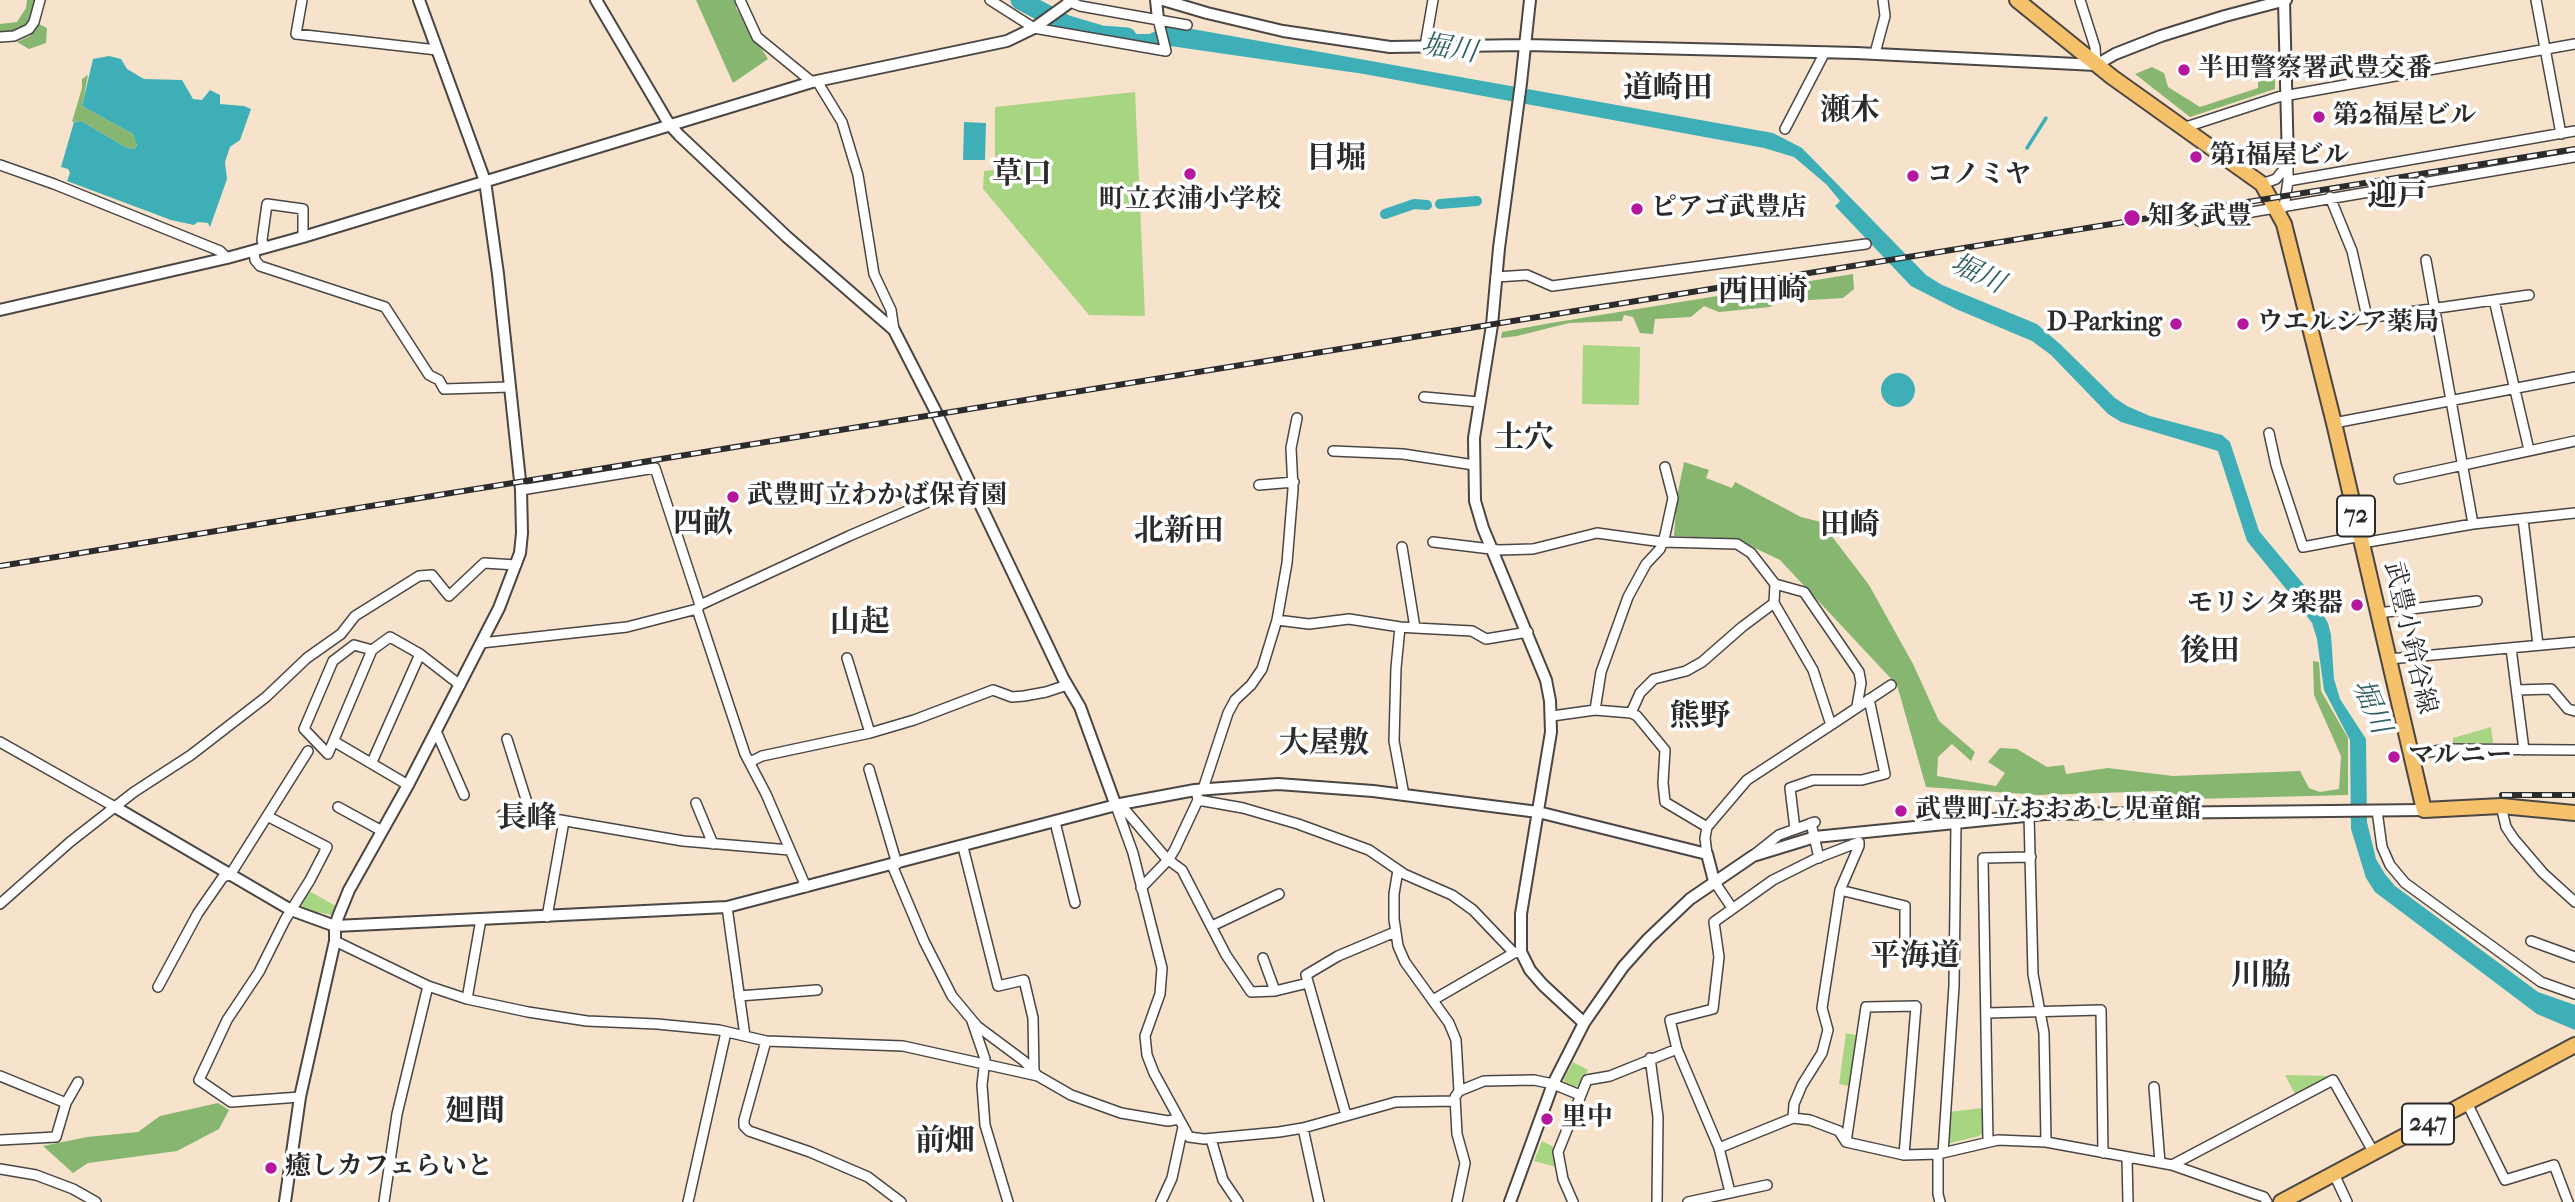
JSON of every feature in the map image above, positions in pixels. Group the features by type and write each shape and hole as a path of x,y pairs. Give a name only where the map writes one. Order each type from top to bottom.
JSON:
{"main road":[{"name":"武豊小鈴谷線","path":"2017,0 2080,49 2096,65 2263,184 2279,206 2311,326 2424,810"},
{"path":"2424,810 2501,806 2575,813"},
{"name":"247","path":"2281,1202 2575,1045"}],"street":[{"path":"0,37 14,36 29,29 34,22 40,0"},
{"path":"302,0 296,34 437,50"},
{"path":"285,1202 300,1097 335,941 335,926 349,890 408,785 499,607 516,565 522,533 521,491 498,274 485,181 419,0"},
{"path":"596,0 669,124 787,237 894,330"},
{"path":"740,0 757,37 815,82 842,122 858,175 874,274 891,310 894,330 1080,707 1118,805 1133,853 1162,977 1160,994 1144,1043 1154,1073 1189,1137 1211,1139 1303,1128 1396,1102 1455,1101"},
{"path":"990,0 1034,28 1166,51 1156,0"},
{"path":"0,310 227,258 303,237 669,124 815,82 993,44 1034,28 1070,0 1080,6 1187,25"},
{"path":"1163,0 1283,31 1390,47 1526,45 1875,53 2096,65 2115,54 2161,36 2285,0 2288,181 2279,206"},
{"path":"1425,46 1433,0"},
{"path":"1517,952 1552,716 1546,680 1475,501 1474,438 1492,325 1530,0"},
{"path":"1875,53 1885,16 1883,0"},
{"path":"2080,0 2095,47 2096,65"},
{"path":"2536,0 2561,134"},
{"path":"2183,128 2287,95 2575,44"},
{"path":"1785,129 1825,52"},
{"path":"2288,181 2575,131"},
{"path":"2199,221 2575,156"},
{"path":"2263,184 2276,179 2288,164"},
{"path":"0,165 220,251 227,258"},
{"path":"2330,197 2352,251 2367,317"},
{"path":"303,237 303,209 267,204 256,260 261,266 385,307 429,375 439,380 444,389 509,387"},
{"path":"1496,276 1527,275 1552,286 1866,244"},
{"path":"2426,260 2473,524"},
{"path":"2311,326 2529,295"},
{"path":"2494,300 2529,450"},
{"path":"2334,423 2575,377"},
{"path":"1424,397 1479,402"},
{"path":"1141,888 1169,859 1199,793 1228,713 1235,700 1262,669 1277,620 1287,563 1294,482 1291,448 1297,418"},
{"path":"2269,433 2276,465 2303,547 2575,513"},
{"path":"2399,479 2575,441"},
{"path":"1333,451 1403,454 1474,465"},
{"path":"1595,710 1601,672 1628,597 1640,573 1660,549 1673,498 1665,467"},
{"path":"521,491 654,468 750,762 806,887"},
{"path":"1259,485 1294,482"},
{"path":"481,643 627,627 698,607 849,536 970,484"},
{"path":"2524,519 2538,645"},
{"path":"1433,541 1493,550 1533,549 1591,533 1662,542 1737,544 1751,552 1775,584 1804,592 1859,672 1861,684 1857,706"},
{"path":"1402,547 1415,628"},
{"path":"0,904 61,850 147,782 191,755 266,697 307,657 341,634 355,616 419,576 432,575 449,596 484,563 516,565"},
{"path":"1775,584 1774,603 1813,670 1831,725"},
{"path":"2378,613 2477,601"},
{"path":"1631,713 1640,693 1654,679 1686,671 1702,662 1774,603"},
{"path":"1277,620 1309,624 1349,619 1415,628 1472,631 1486,639 1528,632"},
{"path":"1400,626 1394,741 1404,795"},
{"path":"372,650 354,645 332,661 304,729 328,754 372,650 390,637 420,654 460,685"},
{"path":"2389,659 2575,642"},
{"path":"2511,648 2524,750"},
{"path":"372,762 420,654"},
{"path":"847,658 870,733"},
{"path":"750,762 762,756 870,733 914,720 993,690 1012,697 1046,692 1067,685"},
{"path":"1732,908 1714,881 1707,854 1707,827 1747,780 1891,685"},
{"path":"2517,690 2551,689 2568,709 2575,711"},
{"path":"1795,829 1790,788 1813,780 1862,780 1885,774 1869,699"},
{"path":"1552,716 1595,710 1631,713 1651,731 1665,750 1665,802 1707,827"},
{"path":"436,731 464,795"},
{"path":"507,739 531,815"},
{"path":"0,742 291,909 335,926 727,907 1118,805 1199,793 1299,784 1538,811 1707,854"},
{"path":"335,742 408,785"},
{"path":"2411,755 2447,748 2575,750"},
{"path":"158,987 198,913 223,877 230,875 308,751"},
{"path":"869,769 895,864 924,941 952,996 978,1026 1024,1061 1036,1074"},
{"path":"1199,793 1334,836 1369,850 1398,870 1462,903 1517,952 1543,985 1584,1023"},
{"path":"696,803 713,844"},
{"path":"1118,805 1186,877 1226,955 1251,992 1275,991 1308,983"},
{"path":"2501,806 2506,827 2514,839 2543,873 2575,902"},
{"path":"338,807 382,831"},
{"path":"1753,856 1815,837 2029,815 2424,810"},
{"path":"2377,811 2382,847 2390,865 2405,883 2542,982 2575,994"},
{"path":"502,815 531,815 713,844 790,850"},
{"path":"2029,815 2033,974 2044,1033 2046,1142"},
{"path":"267,816 327,847 259,972 227,1020 199,1080 231,1102 300,1097"},
{"path":"547,917 564,821"},
{"path":"1055,822 1075,903"},
{"path":"1510,1202 1553,1084 1584,1023 1623,967 1648,939 1690,899 1779,835 1813,822 1819,858"},
{"path":"1940,1202 1940,1153 1954,986 1956,822"},
{"path":"1736,1202 1719,1147 1677,1049 1670,1020 1713,1009 1719,957 1714,922 1773,880 1859,842 1840,890 1822,1008 1828,1030 1822,1053 1802,1085 1794,1104 1793,1118"},
{"path":"963,846 998,986 1024,980 1033,1017 1036,1074"},
{"path":"1988,1141 1983,858 2031,857"},
{"path":"1398,870 1394,894 1398,946 1405,962 1433,1000 1456,1040 1459,1091 1455,1101 1457,1134 1465,1163 1457,1202"},
{"path":"1060,893 1073,890"},
{"path":"1840,890 1905,906 1905,960"},
{"path":"1212,926 1279,894"},
{"path":"727,907 745,1036"},
{"path":"467,999 481,919"},
{"path":"1346,1115 1306,975 1338,956 1395,932"},
{"path":"335,941 428,986 467,999 560,1018 620,1024 657,1024 726,1032 766,1041 903,1046 1036,1074 1091,1104 1181,1123"},
{"path":"2531,941 2575,957"},
{"path":"1433,1000 1517,952"},
{"path":"1263,958 1275,991"},
{"path":"384,1202 397,1114 428,986"},
{"path":"739,996 817,990"},
{"path":"1846,1142 1866,1007 1916,1006 1904,1155"},
{"path":"1987,1013 2101,1010 2103,1153"},
{"path":"970,1016 985,1063 982,1085 985,1125 1008,1202"},
{"path":"688,1202 726,1032"},
{"path":"766,1041 744,1126 748,1131 810,1152 868,1177 901,1202"},
{"path":"1573,1202 1563,1179 1558,1152 1587,1080 1609,1076 1677,1049"},
{"path":"1650,1058 1658,1117 1657,1202"},
{"path":"0,1076 66,1103"},
{"path":"1459,1091 1476,1083 1492,1080 1534,1080 1553,1084 1580,1096"},
{"path":"2172,1165 2333,1080 2374,1153"},
{"path":"0,1140 56,1137 66,1103 78,1082"},
{"path":"2154,1087 2160,1163"},
{"path":"2467,1103 2505,1180 2554,1165 2568,1202"},
{"path":"1719,1147 1793,1118 1810,1120 1839,1131 1846,1142 1904,1155 1940,1153 1988,1141 2046,1142 2172,1165 2252,1192 2264,1197 2267,1202"},
{"path":"1161,1202 1172,1178 1181,1123"},
{"path":"1303,1128 1319,1202"},
{"path":"1211,1139 1223,1180 1238,1202"},
{"path":"2127,1158 2128,1202"},
{"path":"0,1169 36,1175 73,1189 96,1202"},
{"path":"2334,1174 2347,1202"},
{"path":"1688,1202 1767,1185"}],"green space":[{"path":"27,0 36,0 29,23 20,30 0,33 0,24 17,22 26,8"},
{"path":"696,0 737,0 736,8 768,59 733,83"},
{"path":"39,24 47,28 46,43 29,49 17,42 30,36"},
{"path":"2152,67 2164,73 2168,87 2200,107 2258,88 2258,82 2275,78 2275,89 2190,117 2135,74"},
{"path":"88,75 82,106 133,134 137,144 134,149 127,148 81,121 72,122 82,79"},
{"path":"1135,92 1145,316 1089,315 983,189 984,171 995,170 995,107"},
{"path":"1853,274 1854,289 1843,298 1778,302 1770,307 1719,312 1704,306 1691,317 1655,319 1653,334 1640,333 1633,317 1624,315 1622,321 1569,323 1501,338 1502,332 1551,323"},
{"path":"1583,345 1640,347 1639,405 1582,404"},
{"path":"1684,462 1709,470 1706,478 1732,488 1735,482 1801,517 1821,522 1869,585 1913,664 1939,721 1975,752 1971,761 1952,744 1938,757 1937,776 1996,786 2005,773 1988,762 2000,748 2017,749 2047,767 2064,765 2066,774 2108,768 2173,776 2300,771 2309,788 2320,792 2339,789 2341,756 2314,695 2313,661 2319,662 2321,691 2348,738 2348,795 2193,799 2162,791 2039,795 1926,787 1897,685 1780,560 1736,539 1674,536 1677,497"},
{"path":"2491,727 2493,743 2453,743 2453,738"},
{"path":"309,891 336,906 332,915 302,909 301,904"},
{"path":"1846,1033 1856,1035 1849,1086 1839,1084"},
{"path":"1573,1062 1588,1070 1581,1084 1575,1087 1565,1083 1564,1079"},
{"path":"2285,1075 2329,1076 2295,1094"},
{"path":"218,1103 229,1110 219,1129 177,1151 88,1163 73,1173 43,1146 87,1137 138,1132 160,1116"},
{"path":"1982,1108 1983,1132 1979,1136 1947,1144 1949,1112"},
{"path":"1542,1141 1556,1148 1556,1167 1534,1161"}],"water":[{"path":"1170,25 1773,133 1802,148 1926,275 1942,285 2037,324 2115,398 2127,406 2150,416 2222,435 2230,442 2259,531 2304,585 2328,623 2334,679 2340,699 2366,739 2367,822 2376,859 2395,886 2538,992 2575,1005 2575,1030 2537,1014 2375,892 2366,878 2351,829 2350,740 2324,690 2317,639 2312,623 2247,541 2218,451 2121,422 2108,414 2051,355 2032,341 1956,309 1911,286 1835,206 1840,201 1827,185 1794,157 1764,148 1364,74 1087,34 1149,34"},
{"path":"109,56 121,59 127,69 144,79 182,80 193,99 202,100 210,90 220,95 220,104 251,109 240,140 230,147 225,162 227,179 210,227 208,223 198,222 194,225 171,220 67,181 70,173 68,169 61,167 74,122 81,121 127,148 134,149 137,145 133,134 82,106 93,59"},
{"path":"964,122 986,123 985,160 963,160"},
{"path":"1898,373 1910,378 1915,390 1910,402 1898,407 1886,402 1881,390 1886,378"}],"waterway":[{"name":"堀川","path":"1020,0 1065,24 1102,35 1127,37"},
{"path":"2027,148 2046,118"},
{"path":"1440,204 1477,201"},
{"path":"1385,214 1414,204 1427,205"}],"railway":[{"path":"0,566 2575,149"},
{"path":"2502,795 2575,795"}],"place":[{"name":"半田警察署武豊交番","path":"2184,70"},
{"name":"第2福屋ビル","path":"2319,117"},
{"name":"第1福屋ビル","path":"2196,157"},
{"name":"町立衣浦小学校","path":"1190,174"},
{"name":"コノミヤ","path":"1913,176"},
{"name":"ピアゴ武豊店","path":"1637,209"},
{"name":"知多武豊","path":"2132,218"},
{"name":"D-Parking","path":"2176,324"},
{"name":"ウエルシア薬局","path":"2243,324"},
{"name":"武豊町立わかば保育園","path":"733,497"},
{"name":"モリシタ楽器","path":"2357,605"},
{"name":"マルニー","path":"2394,757"},
{"name":"武豊町立おおあし児童館","path":"1901,811"},
{"name":"里中","path":"1547,1119"},
{"name":"癒しカフェらいと","path":"271,1168"}],"district":[{"name":"道崎田","path":"1668,90"},
{"name":"瀬木","path":"1850,112"},
{"name":"目堀","path":"1336,160"},
{"name":"草口","path":"1022,176"},
{"name":"迎戸","path":"2397,198"},
{"name":"西田崎","path":"1763,293"},
{"name":"土穴","path":"1524,440"},
{"name":"四畝","path":"703,525"},
{"name":"田崎","path":"1850,527"},
{"name":"北新田","path":"1179,533"},
{"name":"山起","path":"860,624"},
{"name":"後田","path":"2210,653"},
{"name":"熊野","path":"1700,718"},
{"name":"大屋敷","path":"1324,745"},
{"name":"長峰","path":"527,820"},
{"name":"平海道","path":"1915,958"},
{"name":"川脇","path":"2261,977"},
{"name":"廻間","path":"475,1113"},
{"name":"前畑","path":"945,1143"}]}
